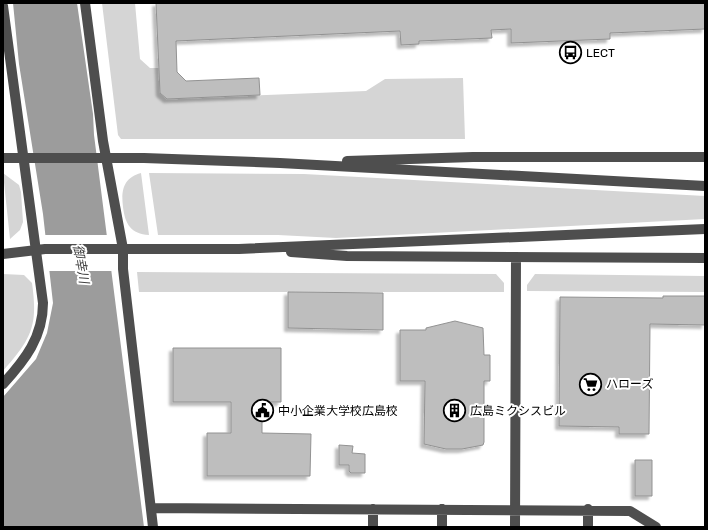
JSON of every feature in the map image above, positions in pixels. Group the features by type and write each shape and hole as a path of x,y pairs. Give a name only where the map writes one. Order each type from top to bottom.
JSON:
{"street":[{"path":"85,3 102,158 123,250 123,268 154,527"},
{"path":"3,6 28,158 41,250 43,303 41,325 32,349 23,362 3,384"},
{"path":"280,163 481,157 705,157"},
{"path":"3,158 102,158 280,163 705,186"},
{"path":"3,254 41,250 239,249 705,229"},
{"path":"239,249 347,256 705,258"},
{"path":"515,527 516,257"},
{"path":"151,508 588,509 630,511 656,527"},
{"path":"373,509 373,527"},
{"path":"442,509 442,527"},
{"path":"588,509 588,527"}],"shaded area":[{"path":"102,3 135,3 140,59 150,68 159,68 167,99 366,91 385,79 463,78 465,139 121,139 118,135"},
{"path":"3,173 19,185 21,192 23,222 20,230 10,239"},
{"path":"141,173 149,235 138,233 130,227 125,218 123,207 122,196 124,186 130,178"},
{"path":"149,173 304,174 705,196 705,219 336,238 278,235 158,235"},
{"path":"137,272 496,274 504,283 504,292 139,292"},
{"path":"3,274 24,275 32,283 34,310 31,331 27,340 3,371"},
{"path":"535,274 705,276 705,292 527,291 527,285"}],"water":[{"name":"御幸川","path":"13,3 77,3 93,114 94,135 144,527 3,527 3,397 36,359 47,333 53,303 43,214 19,64"}],"pier":[{"path":"44,235 108,235 112,271 48,271"}],"building":[{"path":"156,3 705,3 705,29 610,33 610,39 511,43 511,29 491,30 492,38 419,41 419,44 401,45 400,31 176,41 177,72 186,81 259,78 260,95 167,99 160,93"},
{"path":"288,292 383,293 383,330 288,328"},
{"path":"663,296 705,296 705,325 650,324 649,434 619,434 619,427 559,426 560,297 663,298"},
{"name":"広島ミクシスビル","path":"455,321 483,328 484,355 490,355 490,381 484,381 483,445 462,449 446,449 424,444 425,381 400,381 400,330 426,330 426,328"},
{"path":"173,348 281,348 281,402 262,402 262,433 311,434 310,476 207,476 207,433 231,433 231,402 173,402"},
{"path":"339,445 353,446 352,453 365,454 365,473 351,473 349,471 349,465 339,465"},
{"path":"635,460 652,460 652,496 635,496"}],"place":[{"name":"LECT","path":"571,53"},
{"name":"ハローズ","path":"590,384"},
{"name":"中小企業大学校広島校","path":"263,411"},
{"name":"広島ミクシスビル","path":"454,411"}]}
